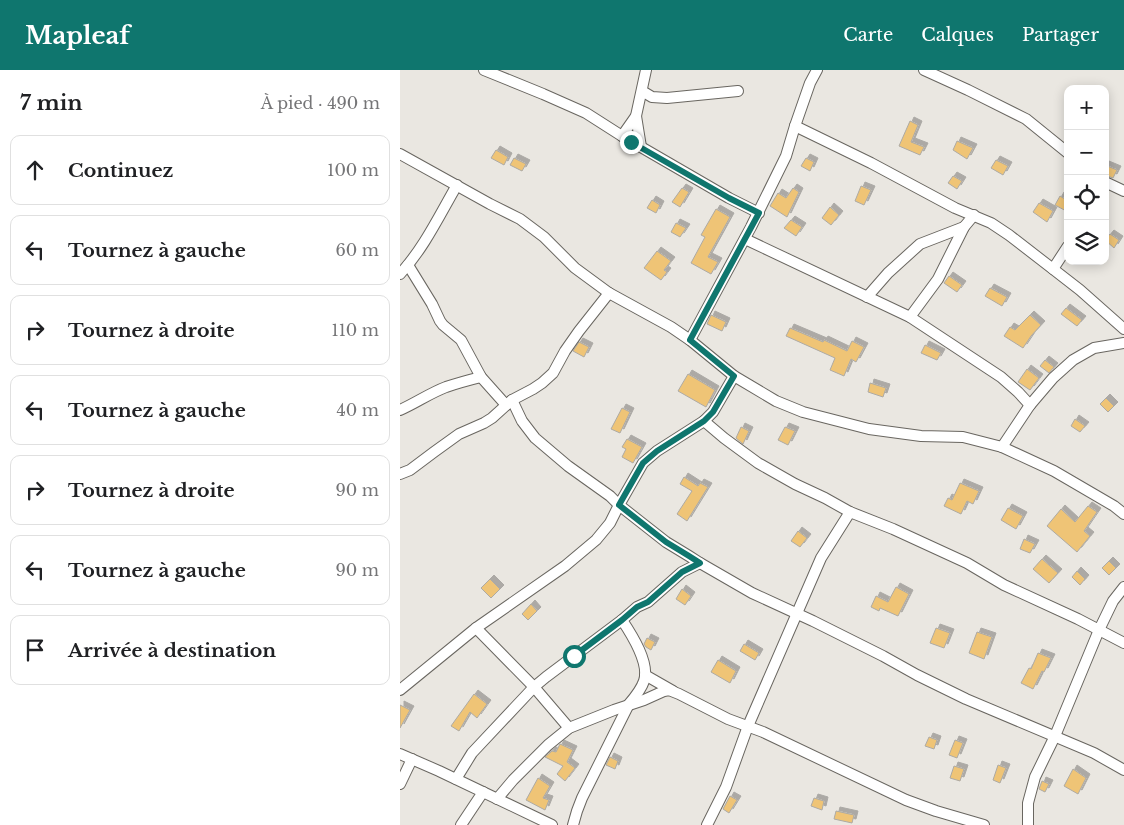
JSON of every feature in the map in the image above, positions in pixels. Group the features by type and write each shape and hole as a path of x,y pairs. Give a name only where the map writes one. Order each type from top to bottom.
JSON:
{"street":[{"path":"484,70 586,113 729,198 759,213"},
{"path":"622,136 636,116 646,70"},
{"path":"690,340 759,213 786,156 810,83 817,70"},
{"path":"925,70 1026,119 1064,150"},
{"path":"642,91 652,97 667,98 738,91"},
{"path":"636,116 641,147"},
{"path":"795,126 871,163 955,208 991,223 1080,290 1124,329"},
{"path":"400,154 520,219 544,237 575,268 609,293 670,327 690,340 734,376 776,401 803,412 869,430 921,436 963,437 1002,446 1054,471 1114,506 1124,514"},
{"path":"1109,185 1124,191"},
{"path":"400,274 408,266 432,230 457,186"},
{"path":"910,317 938,279 964,227 974,215"},
{"path":"867,297 888,273 920,244 964,227"},
{"path":"745,239 910,317 1001,377 1030,405"},
{"path":"1053,269 1064,252"},
{"path":"408,266 432,304 440,321 461,340 481,377 509,403 534,438 568,466 605,492 666,542 752,593 883,656 966,699 1094,753 1124,770"},
{"path":"400,474 410,470 459,434 492,418 509,403 548,379 579,331 609,293"},
{"path":"1002,446 1030,405 1053,378 1073,360 1094,348 1124,343"},
{"path":"400,690 476,628 565,566 596,540 610,523 643,463 657,451 704,421 713,412 734,376"},
{"path":"400,410 446,387 481,377"},
{"path":"704,421 758,463 795,484 850,512 916,539 1004,585 1124,643"},
{"path":"707,825 726,787 748,726 821,558 850,512"},
{"path":"456,779 472,753 546,677 637,607 648,602 682,572 700,563"},
{"path":"1028,825 1028,802 1035,777 1055,736 1099,630 1113,601 1124,587"},
{"path":"573,825 582,798 599,767 616,729 629,704 644,682 644,664 637,646 622,620"},
{"path":"476,628 534,688 569,728"},
{"path":"645,675 728,719 763,732 916,804 984,825"},
{"path":"497,799 548,745 569,728 664,691 674,692"},
{"path":"400,754 552,825"},
{"path":"400,784 412,759"},
{"path":"461,825 483,792"}],"building":[{"path":"910,121 918,125 911,142 924,147 920,155 899,146"},
{"path":"957,141 973,148 967,159 953,150"},
{"path":"496,150 508,157 504,165 491,158"},
{"path":"514,158 526,164 522,171 510,165"},
{"path":"806,158 814,162 810,171 801,166"},
{"path":"996,160 1008,166 1003,175 991,168"},
{"path":"1109,167 1117,170 1113,178 1109,176"},
{"path":"953,176 962,181 957,189 948,183"},
{"path":"861,186 871,190 864,205 855,201"},
{"path":"682,188 689,192 680,207 672,202"},
{"path":"793,188 799,192 787,217 770,206 778,193 786,198"},
{"path":"1060,196 1064,198 1064,210 1055,205"},
{"path":"652,200 660,205 656,213 647,208"},
{"path":"1039,203 1053,211 1047,222 1033,212"},
{"path":"830,207 839,215 831,225 822,218"},
{"path":"716,209 730,217 708,257 718,262 711,274 691,263 705,237 701,235"},
{"path":"791,220 802,227 796,236 784,228"},
{"path":"676,223 686,228 680,237 671,232"},
{"path":"1110,234 1119,240 1114,248 1109,244"},
{"path":"657,251 671,261 664,270 667,272 661,280 644,268"},
{"path":"949,276 962,285 957,292 944,283"},
{"path":"990,288 1007,297 1002,306 985,296"},
{"path":"1066,308 1082,320 1077,326 1061,314"},
{"path":"711,315 726,322 722,331 707,324"},
{"path":"1030,315 1041,325 1023,348 1004,336 1010,327 1015,330"},
{"path":"790,328 823,342 824,340 847,351 852,341 864,347 856,362 851,359 844,376 830,370 835,358 786,336"},
{"path":"579,342 589,347 584,357 573,351"},
{"path":"925,345 941,353 937,360 921,353"},
{"path":"1045,360 1054,367 1049,373 1040,366"},
{"path":"1027,369 1039,378 1030,390 1018,382"},
{"path":"688,374 715,390 706,407 678,391"},
{"path":"870,383 886,388 883,397 868,392"},
{"path":"1106,398 1114,406 1108,412 1100,404"},
{"path":"622,408 630,412 620,433 611,429"},
{"path":"1075,419 1085,426 1080,432 1071,426"},
{"path":"741,427 749,431 743,444 736,438"},
{"path":"785,427 795,431 788,445 778,440"},
{"path":"627,439 642,447 633,463 622,457 626,449 622,447"},
{"path":"684,477 698,486 700,483 708,487 687,521 677,514 692,491 680,484"},
{"path":"960,483 979,491 973,504 967,501 961,514 944,506 948,498 952,500"},
{"path":"1088,506 1097,512 1084,531 1090,536 1077,552 1047,526 1061,509 1075,522"},
{"path":"1008,508 1023,516 1016,529 1001,520"},
{"path":"798,531 807,538 800,547 791,541"},
{"path":"1024,539 1035,544 1030,553 1020,549"},
{"path":"1042,559 1058,573 1049,583 1033,569"},
{"path":"1109,561 1116,568 1109,575 1102,568"},
{"path":"1077,571 1085,579 1080,585 1072,577"},
{"path":"490,579 500,589 491,598 481,588"},
{"path":"896,587 909,594 898,616 880,608 879,611 871,607 876,596 888,602"},
{"path":"682,589 691,596 685,605 676,599"},
{"path":"531,604 537,611 528,620 522,614"},
{"path":"936,628 950,633 944,648 930,643"},
{"path":"977,632 992,637 984,659 969,653"},
{"path":"647,638 655,642 651,650 644,644"},
{"path":"744,644 759,653 755,660 740,651"},
{"path":"1038,653 1051,658 1033,689 1021,683 1029,668 1031,669"},
{"path":"718,660 736,671 730,683 711,672"},
{"path":"474,694 487,704 477,718 470,712 459,731 451,726"},
{"path":"400,705 410,710 400,728"},
{"path":"929,737 937,740 934,749 925,746"},
{"path":"955,740 963,743 957,758 949,755"},
{"path":"560,744 573,750 567,762 575,768 565,781 557,774 563,766 545,757 552,751 556,752"},
{"path":"610,757 618,761 615,769 606,765"},
{"path":"998,765 1006,768 1000,783 993,780"},
{"path":"954,766 964,769 960,781 950,778"},
{"path":"1073,769 1086,778 1078,794 1064,786"},
{"path":"538,778 550,786 543,798 549,800 545,810 526,800"},
{"path":"1042,781 1049,784 1045,792 1039,789"},
{"path":"730,796 737,800 729,813 723,809"},
{"path":"814,798 824,801 822,810 811,806"},
{"path":"836,811 854,815 852,823 834,819"}],"route":[{"path":"574,656 637,607 648,602 682,572 700,563 666,542 619,505 643,463 657,451 704,421 713,412 734,376 690,340 759,213 631,142"}]}
